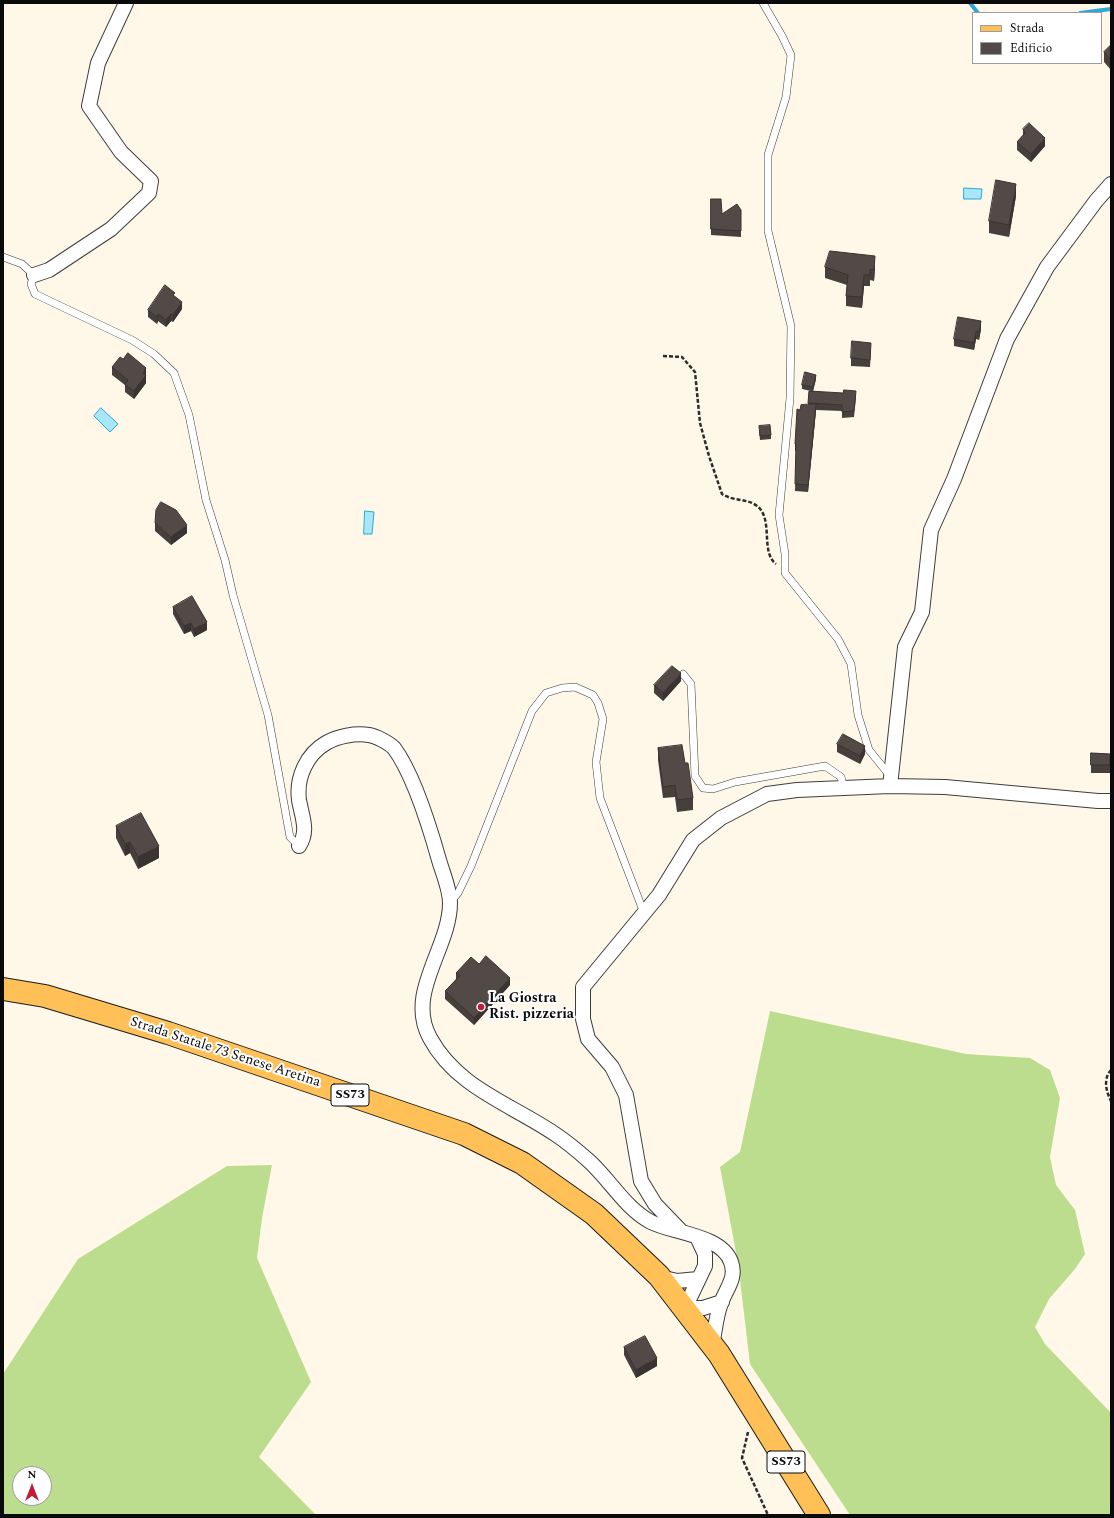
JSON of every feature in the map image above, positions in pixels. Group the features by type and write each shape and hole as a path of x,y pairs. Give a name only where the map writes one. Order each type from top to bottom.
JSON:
{"main road":[{"name":"Strada Statale 73 Senese Aretina","path":"3,989 45,996 168,1034 464,1134 522,1163 594,1214 659,1276 685,1308 712,1346 753,1408 819,1515"}],"street":[{"path":"34,275 49,270 111,229 149,193 151,181 121,152 89,106 98,63 126,3"},
{"path":"890,782 906,647 922,612 932,530 954,479 1007,339 1047,267 1096,201 1111,184"},
{"path":"299,846 304,839 306,832 298,798 299,783 304,766 317,749 331,740 349,735 370,735 392,746 409,777 432,837 446,882 450,903 446,925 424,988 422,1014 429,1036 446,1063 474,1087 555,1134 589,1161 638,1215 654,1224 680,1230 698,1239 714,1244 725,1252 731,1261 733,1273 730,1286 722,1302 712,1346"},
{"path":"680,1230 655,1204 641,1181 626,1094 612,1067 588,1040 583,1019 583,987 659,895 693,840 721,818 767,794 797,790 844,788 890,782 1098,802 1111,801"},
{"path":"698,1239 705,1254 705,1266 685,1308 703,1308 722,1302"},
{"path":"659,1276 677,1281 698,1279"}],"lane":[{"path":"763,3 791,55 786,97 768,155 768,231 791,326 790,398 779,515 785,554 785,573 838,639 851,664 858,715 869,750 890,782"},
{"path":"3,256 22,264 34,275 31,284 35,294 132,340 154,354 174,373 189,415 206,500 225,560 233,596 268,715 290,837 299,846"},
{"path":"683,674 692,684 695,776 696,781 703,788 713,790 742,781 825,766 841,777 844,788"},
{"path":"450,903 458,893 471,866 532,711 546,693 562,688 575,688 593,695 598,703 603,720 596,762 600,798 644,913"}],"path":[{"path":"662,356 682,357 695,372 700,423 722,494 732,500 750,502 759,507 765,521 768,550 772,561 785,570"},
{"path":"1111,1070 1106,1083 1111,1101"},
{"path":"753,1408 742,1458 768,1515"}],"green space":[{"path":"770,1011 966,1054 1030,1058 1050,1070 1060,1098 1050,1157 1056,1185 1075,1210 1085,1254 1075,1269 1049,1299 1035,1327 1045,1344 1111,1413 1111,1515 850,1515 750,1364 738,1263 720,1167 740,1152"},
{"path":"272,1165 262,1218 257,1258 311,1382 259,1457 316,1515 3,1515 3,1374 78,1259 227,1166"}],"water":[{"path":"964,188 982,189 981,199 964,199"},
{"path":"101,408 118,424 110,432 94,416"},
{"path":"365,511 374,512 372,534 364,534"}],"building":[{"path":"1111,45 1111,60 1104,52"},
{"path":"1029,123 1045,138 1031,154 1017,142 1025,133 1023,129"},
{"path":"996,180 1016,184 1009,225 989,221"},
{"path":"711,199 721,199 722,214 737,204 741,210 741,231 711,229"},
{"path":"830,251 875,256 874,270 870,269 870,275 864,275 862,297 846,296 848,275 825,267"},
{"path":"165,285 175,293 173,295 182,302 173,315 171,314 166,320 158,314 157,317 148,310"},
{"path":"958,317 981,321 979,332 976,331 974,343 954,339"},
{"path":"852,341 871,343 870,360 851,358"},
{"path":"128,353 146,368 143,373 146,375 134,391 125,385 128,380 112,367 120,357 123,359"},
{"path":"805,372 816,375 813,387 802,385"},
{"path":"844,390 856,391 854,411 842,412 842,405 808,403 809,391 843,393"},
{"path":"816,404 808,485 795,484 797,409 800,410 801,405"},
{"path":"770,425 771,435 760,436 759,426"},
{"path":"161,502 176,510 187,525 171,537 155,523 156,510"},
{"path":"192,596 207,622 194,629 191,623 184,626 173,607"},
{"path":"672,666 681,673 663,693 654,685"},
{"path":"843,734 865,746 860,756 837,744"},
{"path":"682,745 685,763 688,763 693,798 677,800 675,785 663,787 658,748"},
{"path":"1091,753 1110,754 1110,765 1091,765"},
{"path":"141,813 159,846 138,857 130,842 125,844 116,826"},
{"path":"486,956 510,978 474,1018 445,991 460,976 456,973 471,957 479,964"},
{"path":"645,1336 657,1358 636,1370 624,1347"}],"waterway":[{"path":"970,3 977,12"},
{"path":"1088,12 1111,9"}],"place":[{"name":"La Giostra Rist. pizzeria","path":"481,1007"}]}
